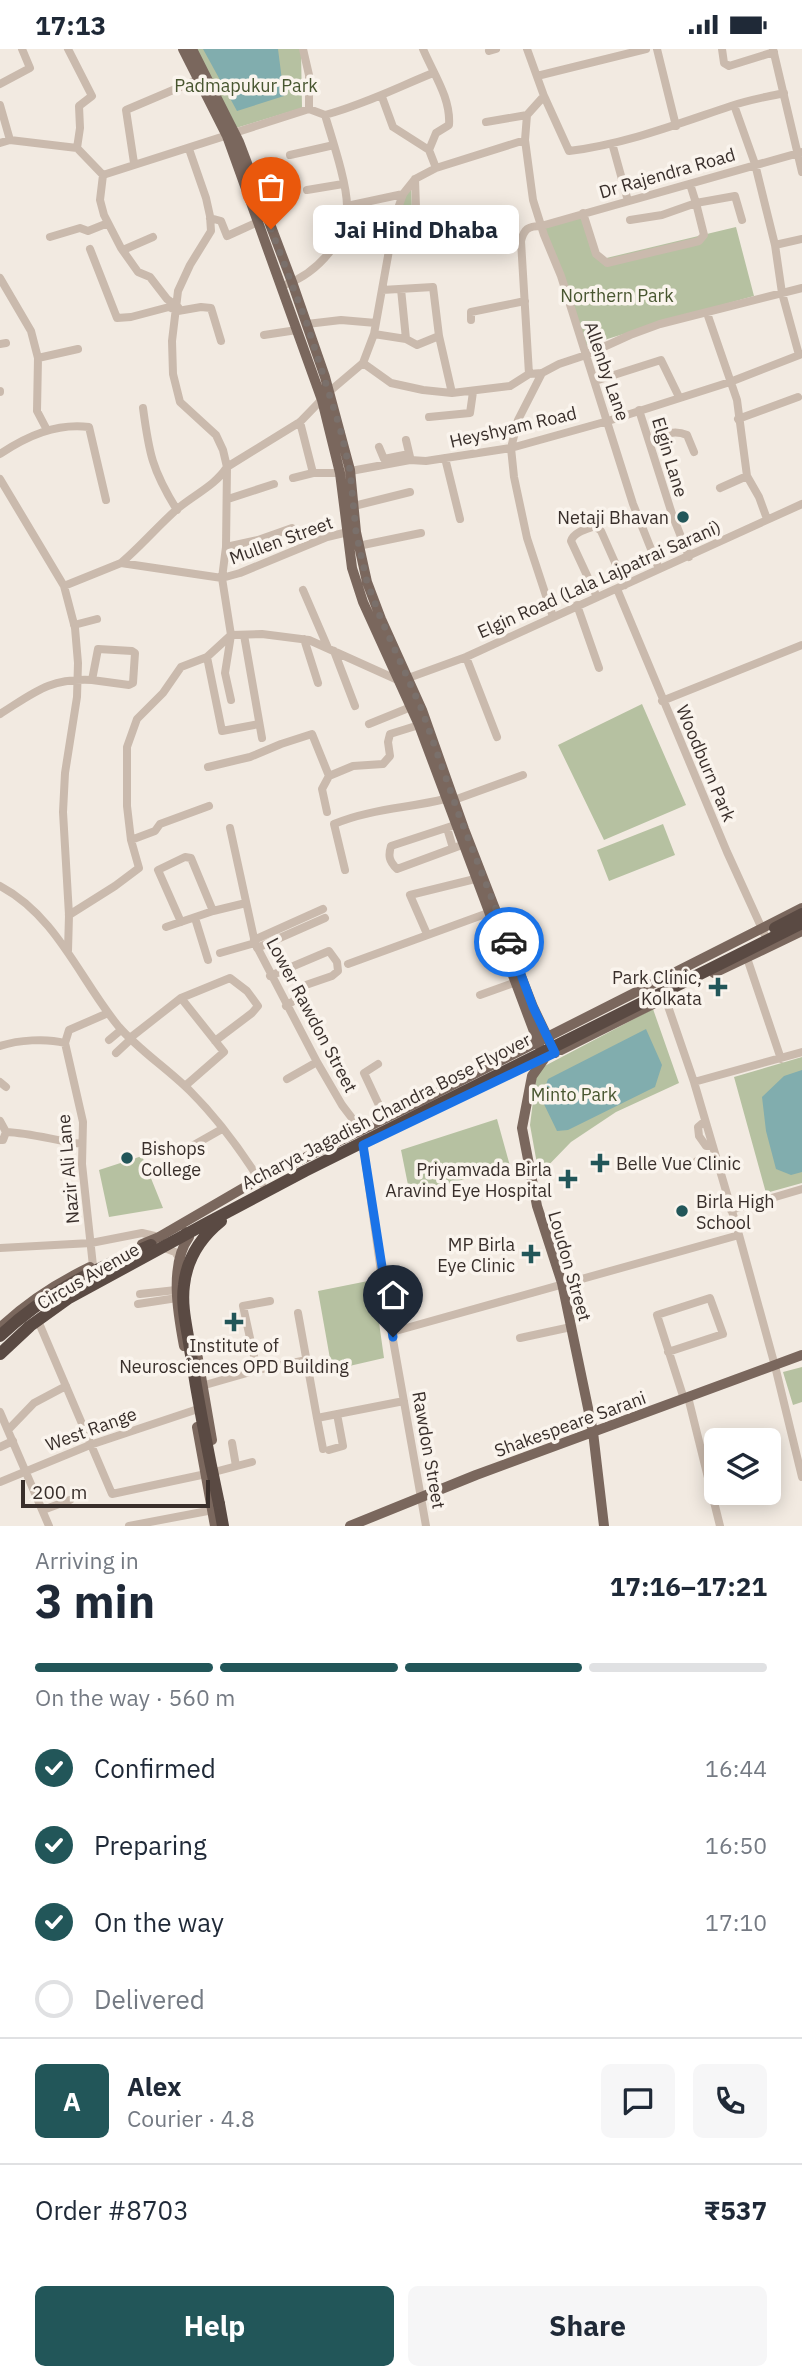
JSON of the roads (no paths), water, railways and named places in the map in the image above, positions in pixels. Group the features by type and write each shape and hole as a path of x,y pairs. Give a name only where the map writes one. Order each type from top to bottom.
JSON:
{"highway":[{"name":"Acharya Jagadish Chandra Bose Flyover","path":"155,1241 802,913"},
{"name":"Acharya Jagadish Chandra Bose Flyover","path":"0,1357 30,1325 69,1298 281,1184 802,923"},
{"path":"223,1526 216,1507 194,1375 183,1301 184,1286 196,1249 211,1230 219,1222 281,1184"},
{"path":"0,1336 42,1300 94,1270 155,1241"}],"main road":[{"path":"183,49 231,135 258,222 345,471 367,582 404,680 411,707 533,1007 542,1038 544,1059"},
{"path":"192,49 292,282 330,391 345,471 352,568 363,602 422,710 449,799 451,827 458,846 475,879 516,982 542,1038 555,1053"},
{"name":"Circus Avenue","path":"0,1328 13,1315 46,1292 93,1266 155,1241 259,1180 802,908"},
{"name":"Circus Avenue","path":"0,1357 39,1323 80,1294 267,1193 802,931"},
{"name":"Loudon Street","path":"544,1059 532,1076 522,1128 537,1206 562,1283 593,1432 604,1526"},
{"path":"192,1217 200,1230 188,1296 223,1501 223,1526"},
{"path":"180,1224 189,1237 181,1260 177,1294 206,1474 216,1507 215,1526"},
{"name":"Acharya Jagadish Chandra Bose Flyover","path":"0,1344 51,1300 155,1241"},
{"name":"Shakespeare Sarani","path":"350,1526 802,1355"}],"street":[{"path":"0,84 30,68 22,49"},
{"path":"68,49 92,96 79,106 77,148"},
{"path":"305,49 309,75 309,109"},
{"path":"423,49 446,99 450,115 449,125 436,133 429,150"},
{"path":"527,49 544,96 569,151 676,127 734,105 784,93"},
{"path":"537,76 646,49"},
{"path":"657,49 676,127"},
{"path":"722,49 724,62 729,65 774,50 802,171"},
{"path":"103,175 309,109 326,115 382,97 404,84 433,73"},
{"path":"134,163 126,110 199,79"},
{"path":"486,122 527,115 544,96"},
{"path":"382,97 393,127 429,150 436,168"},
{"path":"0,105 10,140"},
{"path":"734,105 755,165 775,246 782,293 801,354"},
{"path":"281,286 292,282 332,250 347,206 326,115"},
{"name":"Allenby Lane","path":"527,115 525,140 533,199 561,276 634,503 659,569"},
{"path":"791,126 802,133"},
{"path":"0,143 10,140 77,148 103,175"},
{"path":"64,586 121,563 177,510 215,481 227,467 300,422 330,391 363,363 374,334 395,218 403,194 415,179 436,168 525,140"},
{"path":"612,143 628,201"},
{"path":"290,155 334,145"},
{"path":"189,149 211,218 211,231 178,291 173,363 180,402 216,435 227,467 226,547 222,578 231,635 225,673 230,700"},
{"name":"Dr Rajendra Road","path":"541,226 799,152"},
{"path":"103,175 100,200 122,250 138,272 150,277 178,309"},
{"path":"415,179 417,237"},
{"path":"307,190 343,184"},
{"path":"583,213 596,254 603,261 612,263 699,241 704,230 690,184"},
{"path":"347,206 403,194"},
{"path":"630,219 662,215 696,203 735,196 742,220"},
{"path":"211,218 221,221 227,236 258,222"},
{"path":"50,237 80,228 88,231 108,223"},
{"path":"529,374 520,241 524,230 530,226 541,226"},
{"path":"389,250 407,244 417,237 463,231"},
{"path":"122,250 153,237"},
{"path":"775,246 802,239"},
{"path":"90,249 117,318 169,307 211,308 221,341"},
{"path":"0,278 31,331 37,358 37,411 47,430"},
{"path":"382,290 433,288 439,336 452,393"},
{"path":"363,363 391,383 452,393 510,386 529,374 542,373 660,324 802,288"},
{"path":"401,289 406,339"},
{"path":"471,320 471,312 525,301"},
{"path":"707,313 737,400 747,476 767,519"},
{"path":"307,324 341,320 376,323"},
{"path":"264,335 297,330"},
{"path":"374,334 406,339 417,345 439,336"},
{"path":"37,358 78,349"},
{"name":"Heyshyam Road","path":"293,478 313,473 345,471 409,457 426,461 511,448 608,421 730,382 801,354"},
{"path":"594,381 661,360 680,397"},
{"path":"542,373 518,420 511,448 514,477 527,538 553,617"},
{"path":"429,417 470,413 473,392"},
{"path":"738,419 798,397"},
{"path":"144,408 150,457 160,483 177,510"},
{"name":"Elgin Lane","path":"639,410 672,514 689,557"},
{"path":"300,422 313,473"},
{"path":"0,454 20,440 47,430 89,427 106,500"},
{"path":"649,441 679,432 687,435 694,452"},
{"path":"406,440 409,457"},
{"path":"379,447 385,461"},
{"path":"445,459 460,519"},
{"path":"720,488 747,476"},
{"path":"0,479 64,586 74,625 77,697 65,773 63,812 69,915 68,951"},
{"path":"228,499 274,484"},
{"path":"354,506 410,492"},
{"name":"Elgin Road (Lala Lajpatrai Sarani)","path":"404,680 466,657 802,503"},
{"name":"Woodburn Park","path":"597,597 571,541 576,534 595,526 601,531 663,701 770,947"},
{"path":"226,547 258,540 292,528"},
{"name":"Mullen Street","path":"121,563 222,578 327,537 348,532"},
{"path":"358,545 421,533"},
{"path":"303,590 355,706"},
{"path":"577,605 599,668"},
{"path":"74,625 97,619"},
{"path":"69,915 139,868 131,840 125,772 127,747 132,727 151,702 163,693 181,667 206,657 231,635 262,634 304,639 404,680"},
{"path":"244,635 262,738"},
{"path":"304,639 318,683"},
{"path":"663,701 802,645"},
{"path":"0,714 46,685 77,679 129,685 133,683 135,653 98,649 92,680"},
{"path":"206,657 222,731 260,724"},
{"path":"466,657 496,737"},
{"path":"369,724 411,707"},
{"path":"327,812 322,789 329,776 353,766 383,764 390,756 390,734 419,725"},
{"path":"208,767 250,758 312,734 329,776"},
{"path":"345,870 334,824 369,814 449,799 523,775"},
{"path":"131,840 155,831 160,824 209,806"},
{"path":"451,827 391,846 388,855 390,862 397,869 458,846"},
{"name":"Lower Rawdon Street","path":"230,828 255,944 317,1062 360,1130"},
{"path":"181,922 158,870 186,857 191,858 213,911"},
{"path":"427,934 410,895 475,879"},
{"path":"0,886 41,918 68,951 121,1030 185,1086 222,1129 267,1193"},
{"path":"166,927 246,903"},
{"path":"348,964 488,913"},
{"path":"220,953 255,944 324,914"},
{"path":"195,918 208,960"},
{"path":"270,976 329,951 337,962 338,971 332,977 300,987 298,998 286,1006"},
{"path":"747,958 781,1059"},
{"path":"116,1053 181,998 230,978 242,985 258,1003 256,1010 215,1041"},
{"path":"659,980 694,1082 731,1210 775,1366 802,1477"},
{"path":"480,995 516,982"},
{"path":"181,998 224,1052 185,1086"},
{"path":"0,1047 54,1040 65,1043 69,1030 108,1013"},
{"path":"109,1040 121,1030"},
{"name":"Nazir Ali Lane","path":"65,1043 83,1122 82,1164 93,1266"},
{"path":"694,1082 802,1052"},
{"path":"287,1079 317,1062"},
{"path":"378,1065 364,1073 385,1118"},
{"path":"0,1121 6,1132 4,1140 0,1140"},
{"path":"185,1150 222,1129"},
{"name":"Rawdon Street","path":"360,1130 426,1526"},
{"path":"6,1132 31,1133 52,1140 82,1144"},
{"path":"697,1161 715,1156"},
{"path":"731,1210 802,1189"},
{"path":"0,1248 91,1243 142,1233 175,1252 181,1260"},
{"path":"392,1332 738,1235"},
{"path":"140,1294 177,1294"},
{"path":"138,1304 177,1294"},
{"path":"668,1352 723,1334 710,1298 657,1315 668,1352 686,1398 720,1526"},
{"path":"257,1370 243,1306 270,1301"},
{"path":"298,1313 317,1418 326,1449 343,1446 337,1414"},
{"path":"39,1323 112,1494 206,1474"},
{"path":"520,1338 571,1327"},
{"path":"191,1388 307,1360"},
{"path":"8,1430 34,1403 66,1386"},
{"path":"317,1418 404,1401"},
{"name":"West Range","path":"0,1482 90,1444 195,1410"},
{"path":"0,1412 49,1526"},
{"path":"0,1447 13,1441"},
{"path":"232,1443 236,1466"},
{"path":"218,1471 253,1462"},
{"path":"43,1510 70,1500"},
{"path":"129,1526 216,1507"}],"water":[{"path":"203,49 278,49 284,96 237,111"},
{"path":"646,1029 662,1065 655,1087 568,1130 557,1131 541,1098 548,1079"},
{"path":"802,1070 802,1172 791,1175 776,1169 766,1131 762,1097 784,1076"}],"place":[{"name":"Jai Hind Dhaba","path":"271,229"},
{"name":"Netaji Bhavan","path":"683,517"},
{"name":"Park Clinic, Kolkata","path":"718,987"},
{"name":"Bishops College","path":"127,1158"},
{"name":"Belle Vue Clinic","path":"600,1163"},
{"name":"Priyamvada Birla Aravind Eye Hospital","path":"568,1179"},
{"name":"Birla High School","path":"682,1211"},
{"name":"MP Birla Eye Clinic","path":"531,1254"},
{"name":"Institute of Neurosciences OPD Building","path":"234,1322"}],"park label":[{"name":"Padmapukur Park","path":"246,85"},
{"name":"Northern Park","path":"617,295"},
{"name":"Minto Park","path":"574,1094"}]}
